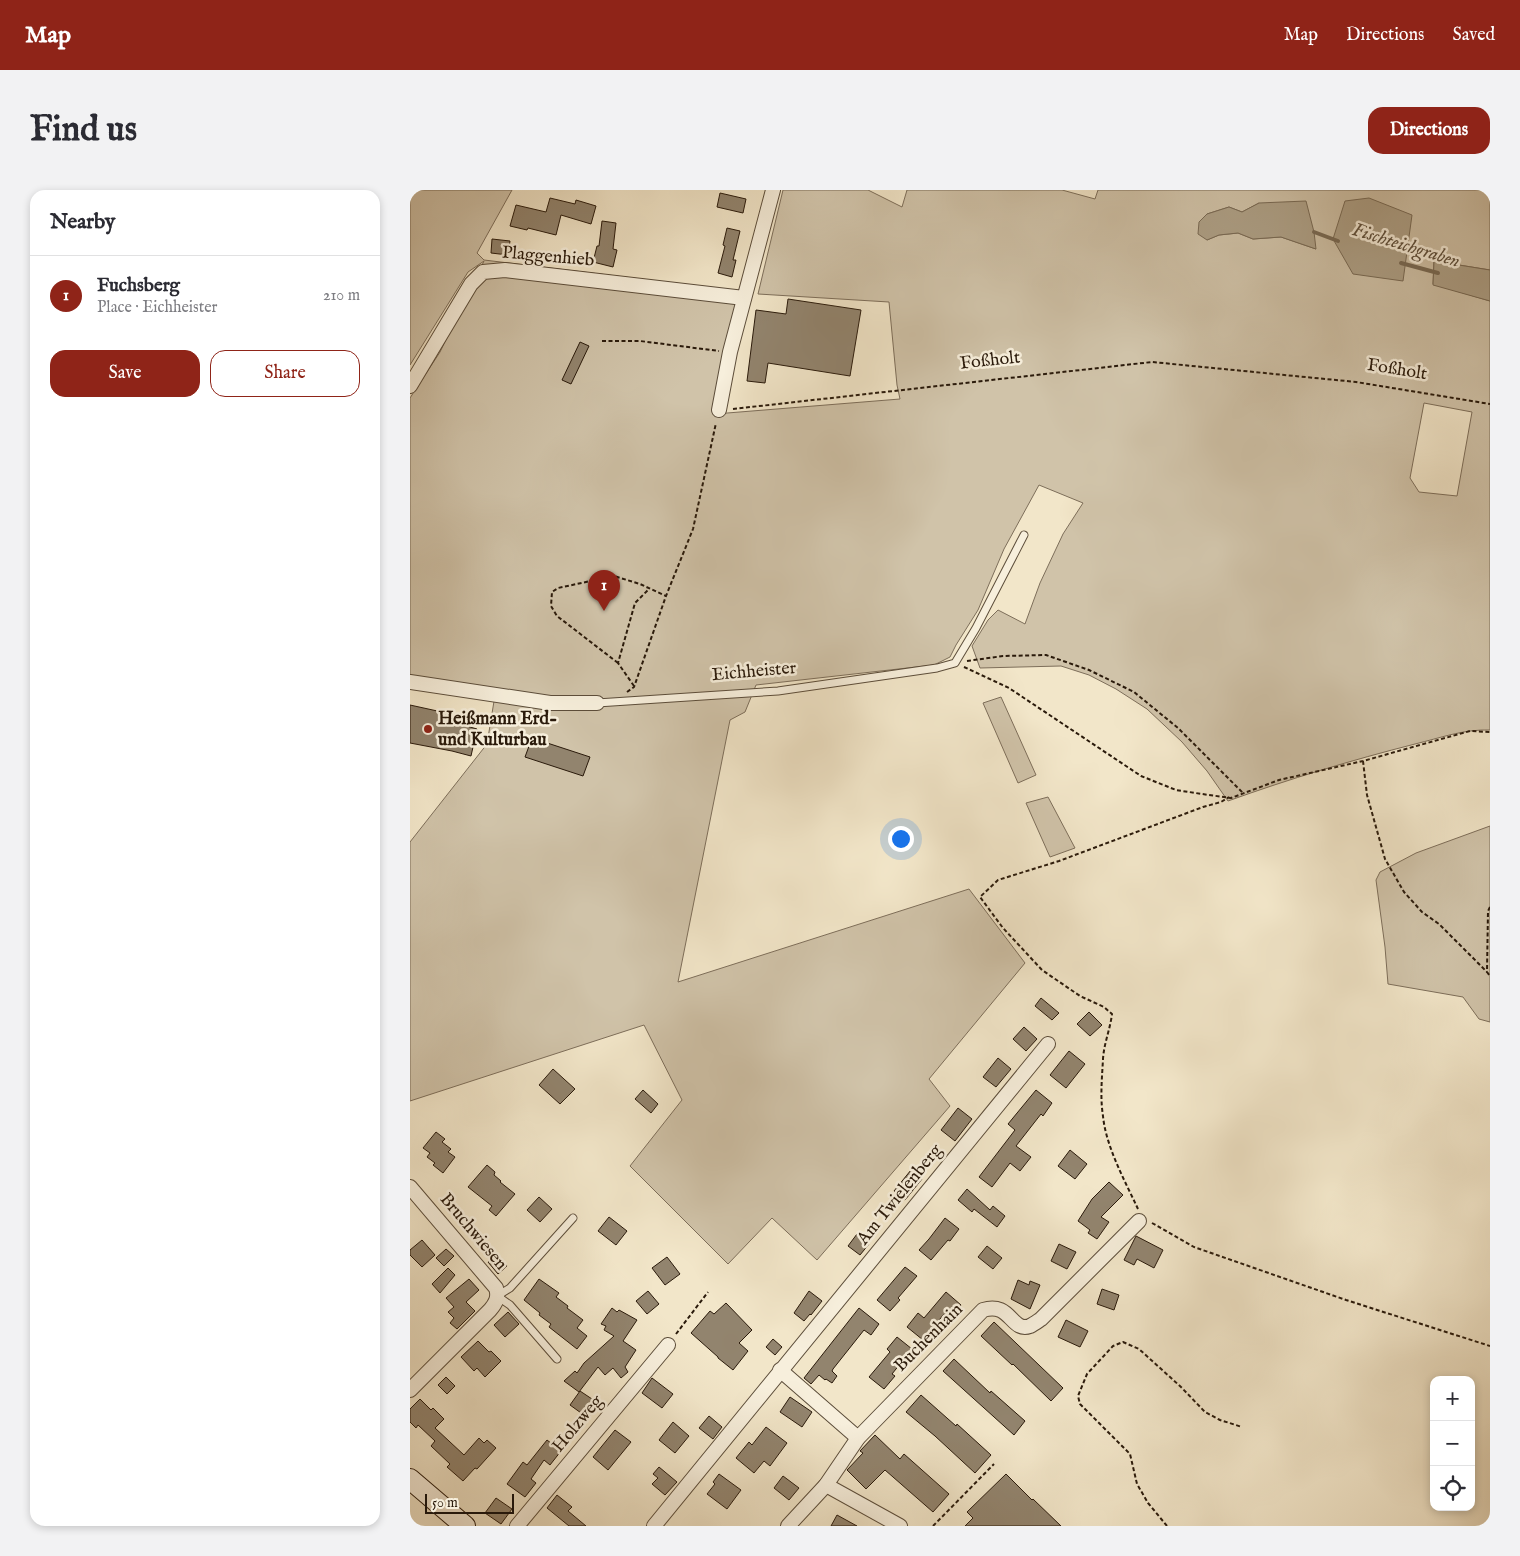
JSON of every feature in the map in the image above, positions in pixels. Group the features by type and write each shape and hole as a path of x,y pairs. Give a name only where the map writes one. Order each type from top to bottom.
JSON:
{"main road":[{"path":"410,1478 466,1526"}],"street":[{"path":"719,410 730,352 773,190"},
{"name":"Plaggenhieb","path":"410,386 471,284 483,272 505,270 744,298"},
{"name":"Eichheister","path":"410,682 550,703 597,703"},
{"name":"Am Twielenberg","path":"654,1526 1048,1044"},
{"name":"Bruchwiesen","path":"410,1187 496,1288 497,1296 495,1305 410,1390"},
{"name":"Buchenhain","path":"788,1526 826,1485 858,1438 983,1310 993,1307 1002,1310 1018,1325 1029,1326 1041,1319 1141,1219"},
{"name":"Holzweg","path":"518,1526 668,1345"},
{"path":"780,1370 858,1438"},
{"path":"826,1485 900,1526"}],"lane":[{"path":"955,663 976,628 1024,535"},
{"name":"Eichheister","path":"597,703 778,691 937,668 955,663"},
{"path":"557,1359 510,1305 497,1296 510,1288 573,1218"}],"path":[{"path":"602,341 640,341 730,352"},
{"name":"Foßholt","path":"719,410 1152,362 1356,382 1490,404"},
{"path":"614,701 634,687 666,596 693,529 719,410"},
{"path":"634,687 618,663 557,616 551,606 552,592 558,588 614,576 640,584 666,596"},
{"path":"618,663 636,603 650,589"},
{"path":"955,663 1003,656 1046,655 1089,670 1134,692 1178,728 1243,793"},
{"path":"955,663 1009,688 1141,776 1176,790 1231,798 1279,780 1363,761 1470,731 1490,732"},
{"path":"1363,761 1366,796 1385,859 1404,892 1422,912 1439,924 1490,976"},
{"path":"1229,797 1221,802 1203,806 1059,861 998,880 980,897 1003,928 1042,970 1080,996 1104,1007 1112,1014 1103,1058 1101,1097 1103,1118 1117,1165 1141,1219 1194,1247 1346,1300 1490,1346"},
{"path":"1487,972 1488,911 1490,907"},
{"path":"668,1345 708,1292"},
{"path":"1167,1526 1148,1503 1137,1484 1130,1454 1080,1404 1078,1396 1087,1374 1113,1346 1123,1342 1139,1349 1181,1387 1205,1412 1220,1420 1242,1427"},
{"path":"933,1526 994,1464"}],"shaded area":[{"path":"410,190 512,190 477,253 484,260 740,291 715,414 900,399 889,302 758,294 783,190 868,190 902,207 907,190 1062,190 1095,199 1098,190 1490,190 1490,270 1434,261 1433,284 1490,301 1490,730 1461,732 1391,750 1344,763 1228,801 1207,771 1182,742 1147,709 1116,689 1089,675 1061,666 980,668 972,646 988,620 998,610 1025,624 1040,583 1063,534 1083,503 1039,485 1004,549 978,610 950,657 934,665 756,685 745,712 730,720 678,982 969,889 1025,963 929,1079 950,1106 817,1260 772,1218 728,1264 630,1166 682,1100 644,1025 410,1101 410,842 487,744 496,689 410,676 410,398 440,352 484,261 468,272 410,365","holes":["1259,203 1316,249 1281,237 1253,239 1238,233 1219,235 1207,240 1207,214 1229,207 1242,212","1424,403 1472,412 1457,496 1419,492 1410,478"]},
{"path":"1001,697 1036,775 1018,783 983,703"},
{"path":"1048,797 1075,848 1050,857 1026,803"},
{"path":"1490,826 1490,1022 1479,1019 1463,997 1388,984 1376,880 1380,872 1416,853"}],"water":[{"path":"1369,198 1412,215 1403,281 1353,274 1333,239 1345,201"},
{"path":"1306,201 1314,232 1316,249 1281,237 1253,239 1238,233 1219,235 1207,240 1198,234 1199,222 1207,214 1229,207 1242,212 1259,203"},
{"path":"1434,261 1490,270 1490,301 1433,285"}],"building":[{"path":"720,193 746,199 743,213 717,207"},
{"path":"550,198 575,204 576,200 596,206 591,224 561,215 556,235 510,226 516,205 546,212"},
{"path":"602,221 616,223 613,249 617,250 613,267 593,262 597,246 599,246"},
{"path":"727,228 740,231 733,260 736,260 732,277 718,273 725,246 723,245"},
{"path":"492,239 510,241 508,255 491,253"},
{"path":"788,299 861,310 850,376 768,363 765,383 747,381 756,310 786,314"},
{"path":"580,342 589,346 571,384 562,380"},
{"name":"Heißmann Erd- und Kulturbau","path":"410,705 451,714 449,721 477,729 471,756 410,743"},
{"path":"532,738 590,757 583,776 525,757"},
{"path":"1041,998 1059,1013 1052,1020 1035,1006"},
{"path":"1089,1012 1102,1025 1090,1036 1077,1024"},
{"path":"1024,1027 1037,1039 1026,1051 1013,1039"},
{"path":"1069,1051 1085,1064 1066,1088 1050,1075"},
{"path":"998,1058 1011,1069 996,1087 983,1077"},
{"path":"553,1069 575,1089 560,1104 539,1085"},
{"path":"643,1090 658,1104 651,1113 635,1099"},
{"path":"1036,1090 1052,1103 1016,1146 1031,1157 1020,1171 1010,1163 992,1187 979,1177 1015,1130 1008,1124"},
{"path":"958,1108 972,1119 955,1141 941,1130"},
{"path":"436,1132 445,1139 442,1142 451,1149 448,1152 455,1157 443,1173 433,1165 435,1163 427,1157 430,1153 423,1148"},
{"path":"1070,1150 1087,1164 1075,1179 1058,1166"},
{"path":"487,1165 495,1172 494,1175 500,1182 515,1194 496,1216 489,1210 492,1206 468,1187"},
{"path":"911,1170 922,1179 905,1200 894,1191"},
{"path":"1109,1182 1123,1195 1101,1217 1109,1222 1097,1239 1088,1233 1090,1230 1078,1221 1092,1199"},
{"path":"967,1189 990,1210 993,1206 1005,1216 997,1227 974,1209 972,1212 958,1200"},
{"path":"539,1197 552,1209 540,1222 527,1210"},
{"path":"609,1217 627,1231 616,1245 598,1231"},
{"path":"945,1218 959,1229 931,1260 919,1250"},
{"path":"857,1234 869,1244 860,1255 848,1246"},
{"path":"1136,1236 1163,1250 1154,1268 1137,1259 1134,1265 1124,1260"},
{"path":"422,1240 435,1255 422,1267 410,1255 410,1250"},
{"path":"1059,1244 1076,1252 1067,1269 1051,1261"},
{"path":"987,1246 1002,1258 993,1269 978,1257"},
{"path":"446,1249 454,1256 444,1266 436,1258"},
{"path":"497,1255 507,1266 498,1274 488,1262"},
{"path":"667,1257 680,1274 665,1285 652,1268"},
{"path":"905,1267 917,1276 898,1298 900,1300 890,1311 877,1300"},
{"path":"448,1268 455,1275 440,1293 432,1284"},
{"path":"469,1279 479,1290 466,1302 475,1311 457,1329 450,1323 454,1318 448,1312 454,1307 446,1298"},
{"path":"539,1279 559,1293 556,1297 583,1320 577,1328 587,1336 577,1349 549,1327 551,1324 524,1300"},
{"path":"1018,1280 1029,1285 1030,1281 1040,1285 1030,1309 1011,1299"},
{"path":"1102,1289 1119,1295 1114,1310 1097,1304"},
{"path":"648,1291 659,1304 647,1314 636,1301"},
{"path":"809,1291 822,1301 804,1321 794,1313"},
{"path":"946,1292 961,1305 950,1319 944,1314 923,1340 907,1327 918,1313 924,1318"},
{"path":"726,1303 752,1330 739,1343 748,1351 733,1370 691,1333 710,1311 714,1314"},
{"path":"612,1308 637,1320 623,1341 636,1350 625,1367 628,1372 621,1378 613,1368 605,1375 598,1367 579,1392 564,1381 575,1371 577,1373 584,1363 614,1336 604,1330 606,1326 601,1324"},
{"path":"859,1308 879,1324 871,1335 864,1330 833,1369 832,1371 837,1376 832,1383 819,1375 811,1384 804,1378"},
{"path":"508,1312 519,1324 505,1337 494,1325"},
{"path":"1066,1320 1088,1331 1080,1347 1058,1337"},
{"path":"994,1322 1063,1388 1051,1401 981,1336"},
{"path":"897,1337 912,1349 892,1374 895,1376 884,1389 869,1377 890,1352 887,1349"},
{"path":"773,1339 782,1347 775,1355 766,1347"},
{"path":"478,1341 501,1361 485,1377 477,1368 474,1371 461,1357"},
{"path":"954,1359 990,1393 991,1391 1025,1421 1014,1435 943,1371"},
{"path":"446,1377 455,1386 447,1394 438,1385"},
{"path":"652,1378 673,1394 662,1408 642,1393"},
{"path":"580,1391 598,1403 588,1418 570,1405"},
{"path":"921,1395 991,1455 975,1473 906,1412"},
{"path":"790,1397 812,1412 802,1427 780,1412"},
{"path":"420,1399 444,1419 435,1428 464,1455 479,1438 484,1443 487,1440 496,1448 463,1481 447,1467 450,1464 431,1446 435,1441 418,1425 416,1428 410,1422 410,1409"},
{"path":"709,1416 722,1427 713,1439 699,1428"},
{"path":"673,1422 689,1436 675,1453 659,1440"},
{"path":"766,1427 787,1443 770,1466 764,1461 754,1473 736,1458 749,1442 752,1445"},
{"path":"615,1430 631,1442 608,1470 593,1457"},
{"path":"875,1435 900,1459 904,1454 949,1494 933,1512 885,1470 866,1489 847,1470 863,1453 860,1451"},
{"path":"547,1440 561,1451 550,1465 544,1460 531,1479 536,1483 525,1497 507,1484 523,1462 527,1465"},
{"path":"659,1467 677,1482 665,1495 652,1484 658,1478 653,1474"},
{"path":"719,1474 741,1490 727,1509 707,1494 715,1484 713,1482"},
{"path":"1006,1474 1061,1526 965,1526 973,1518 967,1512"},
{"path":"783,1476 799,1488 789,1500 774,1488"},
{"path":"557,1495 572,1507 568,1511 586,1526 569,1526 547,1508"},
{"path":"496,1498 512,1509 501,1524 485,1513"},
{"path":"837,1515 857,1526 831,1526"}],"waterway":[{"name":"Fischteichgraben","path":"1314,232 1338,241"},
{"name":"Fischteichgraben","path":"1401,263 1438,273"}],"place":[{"name":"Fuchsberg","path":"604,611"},
{"name":"Heißmann Erd- und Kulturbau","path":"428,729"}]}
